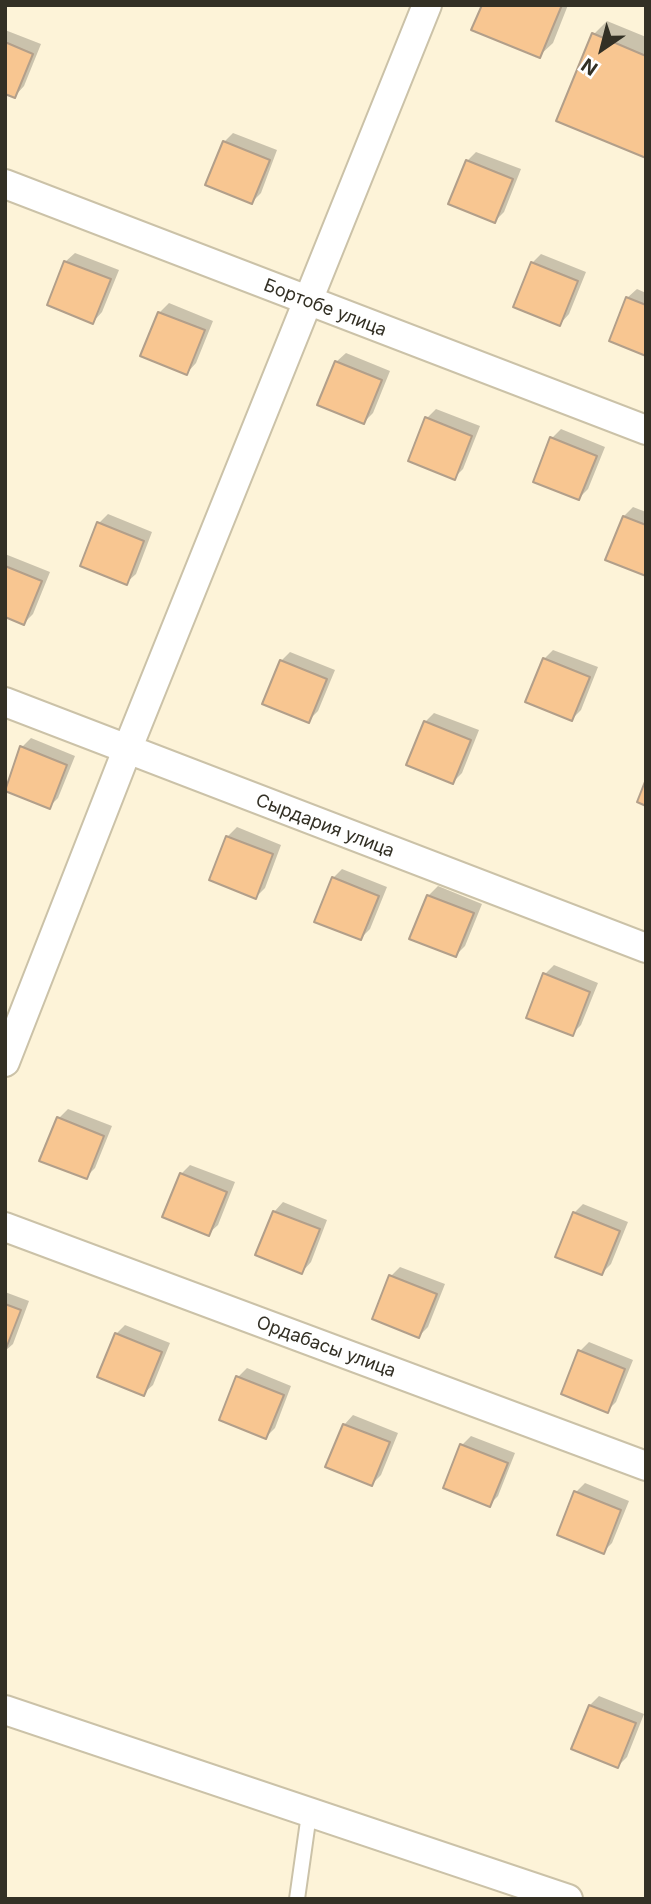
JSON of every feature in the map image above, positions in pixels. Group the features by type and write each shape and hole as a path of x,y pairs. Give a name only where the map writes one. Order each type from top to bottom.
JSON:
{"street":[{"path":"5,1062 127,750 426,5"},
{"name":"Бортобе улица","path":"5,184 646,430"},
{"name":"Сырдария улица","path":"5,702 646,948"},
{"name":"Ордабасы улица","path":"5,1227 646,1466"},
{"path":"5,1710 568,1899"}],"lane":[{"path":"297,1899 309,1814"}],"building":[{"path":"482,5 562,5 540,58 471,30"},
{"path":"592,33 646,56 646,158 556,121"},
{"path":"5,42 33,54 15,98 5,94"},
{"path":"223,141 270,160 252,204 205,185"},
{"path":"466,160 513,179 495,223 448,204"},
{"path":"64,261 111,279 93,324 47,305"},
{"path":"531,262 578,281 560,326 513,307"},
{"path":"626,297 646,305 646,356 609,341"},
{"path":"158,312 205,330 187,375 140,356"},
{"path":"335,361 382,380 364,424 317,405"},
{"path":"425,417 472,436 455,480 408,461"},
{"path":"550,437 597,456 579,500 533,482"},
{"path":"623,516 646,525 646,576 605,560"},
{"path":"97,522 144,541 127,585 80,566"},
{"path":"5,566 42,581 24,625 5,617"},
{"path":"543,658 590,677 572,721 525,702"},
{"path":"280,660 327,679 309,723 262,704"},
{"path":"424,721 471,740 453,784 406,765"},
{"path":"20,746 67,765 50,809 5,791"},
{"path":"646,779 646,806 637,802"},
{"path":"226,836 273,854 256,899 209,880"},
{"path":"332,877 379,896 361,940 314,922"},
{"path":"427,895 474,913 456,957 409,939"},
{"path":"543,973 590,992 573,1036 526,1018"},
{"path":"57,1117 104,1136 87,1179 39,1161"},
{"path":"180,1173 227,1192 209,1236 162,1217"},
{"path":"273,1211 320,1229 302,1274 255,1255"},
{"path":"573,1212 620,1231 602,1275 555,1257"},
{"path":"389,1275 437,1294 419,1338 372,1319"},
{"path":"5,1304 21,1310 5,1351"},
{"path":"115,1333 162,1352 144,1396 97,1377"},
{"path":"578,1350 625,1369 608,1413 561,1394"},
{"path":"236,1376 284,1395 266,1439 219,1420"},
{"path":"343,1424 390,1442 372,1486 325,1467"},
{"path":"460,1444 508,1463 490,1507 443,1488"},
{"path":"574,1491 621,1510 604,1554 557,1535"},
{"path":"589,1705 636,1723 618,1768 571,1749"}]}
